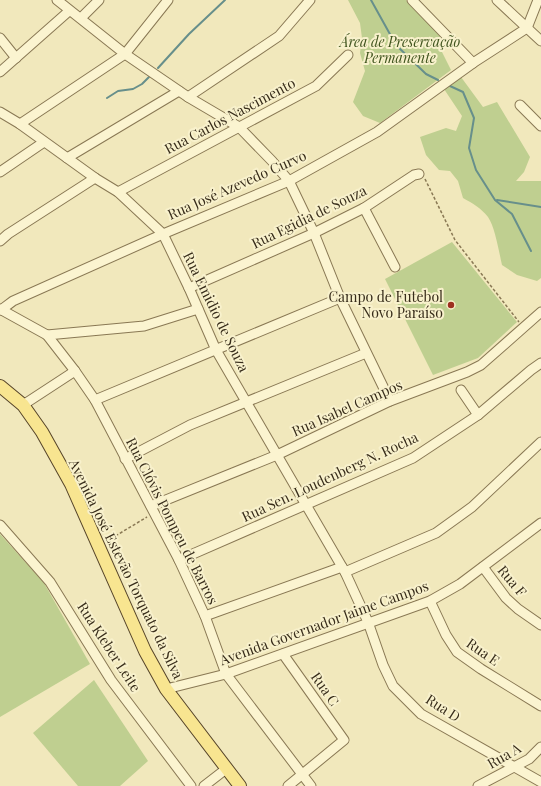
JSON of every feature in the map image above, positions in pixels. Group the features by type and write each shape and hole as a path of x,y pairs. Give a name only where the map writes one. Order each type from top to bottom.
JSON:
{"main road":[{"name":"Avenida José Estevão Torquato da Silva","path":"0,386 23,405 42,432 71,484 145,651 166,689 240,786"}],"street":[{"path":"56,0 81,18 125,54 188,97 239,127 289,181 314,233 340,298 390,402"},
{"path":"81,18 98,0"},
{"path":"20,124 125,54 168,0"},
{"path":"188,97 279,36 310,0"},
{"path":"412,0 473,62"},
{"path":"497,0 541,42"},
{"path":"527,28 538,0"},
{"path":"0,72 68,10"},
{"name":"Rua José Azevedo Curvo","path":"1,309 13,300 163,234 289,181 377,132 473,62 527,28"},
{"path":"0,38 16,58"},
{"name":"Rua Carlos Nascimento","path":"118,192 316,86 348,55"},
{"path":"67,158 179,91"},
{"path":"520,105 541,126"},
{"name":"Rua Emidio de Souza","path":"0,112 20,124 95,178 118,192 163,234 189,288 216,350 245,402 344,569 368,622"},
{"path":"0,172 44,142"},
{"name":"Rua Egidia de Souza","path":"189,288 314,233 364,208 414,175 419,174"},
{"path":"0,241 8,234 95,178"},
{"path":"364,208 395,267"},
{"path":"95,400 340,298"},
{"name":"Rua Clóvis Pompeu de Barros","path":"1,309 47,335 75,370 95,400 179,560 205,616 226,674 311,786"},
{"path":"47,335 144,326 198,309"},
{"name":"Rua Isabel Campos","path":"153,509 277,455 390,402 443,382 481,365 524,329 541,312"},
{"path":"125,459 190,424 366,353"},
{"name":"Rua Sen. Loudenberg N. Rocha","path":"179,560 413,458 478,415 541,362"},
{"path":"23,405 75,370"},
{"path":"461,390 478,415"},
{"path":"205,616 344,569 436,533 472,507 541,442"},
{"name":"Avenida Governador Jaime Campos","path":"166,689 226,674 430,601 460,584 541,522"},
{"name":"Rua Kleber Leite","path":"0,526 50,582 111,680 191,786"},
{"name":"Rua F","path":"483,567 506,598 518,609 541,625"},
{"name":"Rua E","path":"430,601 446,635 457,652 480,669 541,706"},
{"name":"Rua D","path":"368,622 383,665 393,686 421,714 541,782"},
{"name":"Rua C","path":"282,654 344,740 302,775"},
{"name":"Rua A","path":"478,786 529,759 541,747"},
{"path":"204,786 226,769"},
{"path":"288,786 302,775"}],"path":[{"path":"419,174 424,177 455,240 524,329"},
{"path":"98,546 153,509"}],"green space":[{"name":"Área de Preservação Permanente","path":"348,0 406,0 447,42 440,48 451,70 380,123 363,116 353,102 365,71 360,53 362,38 360,23"},
{"name":"Área de Preservação Permanente","path":"461,77 483,107 497,102 530,157 524,172 516,181 541,181 541,278 537,281 517,275 502,265 495,233 488,217 479,208 463,198 458,181 450,171 439,170 426,155 420,137 446,128 456,131 462,116 444,89"},
{"name":"Campo de Futebol Novo Paraíso","path":"452,242 517,322 478,358 433,375 385,279"},
{"path":"0,534 44,583 90,664 0,717"},
{"path":"94,680 148,761 120,786 78,786 33,733"}],"waterway":[{"path":"158,68 189,34 225,0"},
{"path":"371,0 396,45 426,74 438,80"},
{"path":"107,98 118,91 133,89 142,84 149,77"},
{"path":"450,86 463,92 474,118 469,148 476,170 495,200 512,214 531,251"},
{"path":"497,200 541,207"}],"place":[{"name":"Campo de Futebol Novo Paraíso","path":"451,305"}]}
